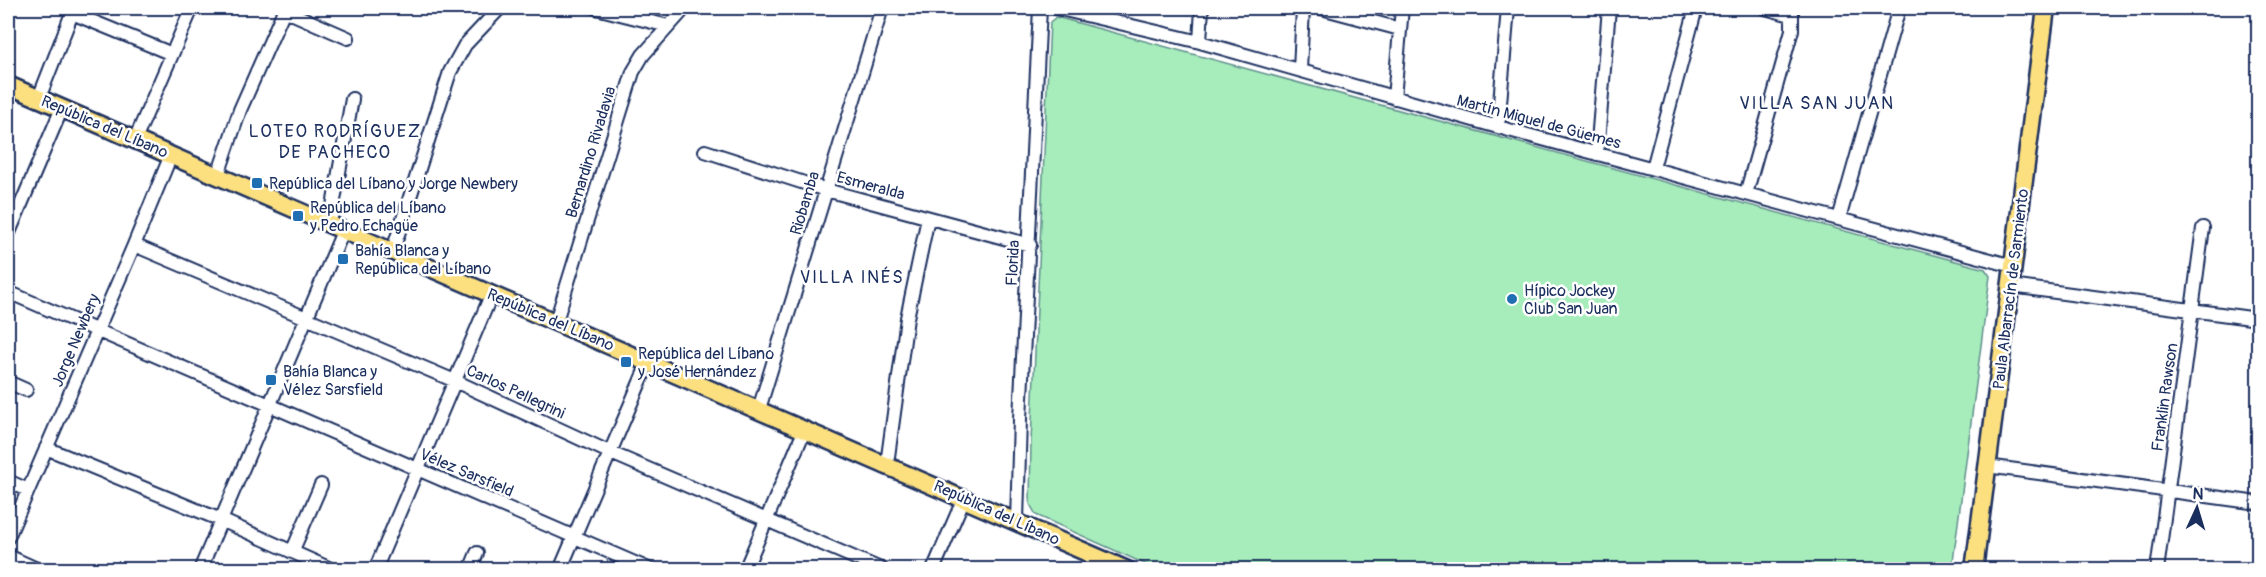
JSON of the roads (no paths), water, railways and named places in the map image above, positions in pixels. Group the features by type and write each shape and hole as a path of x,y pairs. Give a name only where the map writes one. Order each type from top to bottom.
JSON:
{"main road":[{"name":"Paula Albarracín de Sarmiento","path":"1974,570 2046,8"},
{"name":"República del Líbano","path":"8,85 1017,521 1092,562 1127,570"}],"street":[{"path":"135,140 192,8"},
{"path":"393,250 450,72 465,45 500,8"},
{"path":"596,8 668,26"},
{"name":"Bernardino Rivadavia","path":"556,321 629,81 637,62 685,8"},
{"name":"Riobamba","path":"759,409 882,8"},
{"name":"Florida","path":"1017,521 1040,8"},
{"name":"Martín Miguel de Güemes","path":"1056,8 1100,12 1498,127 2013,266"},
{"path":"1200,42 1202,8"},
{"path":"1300,70 1304,8"},
{"path":"1321,8 1400,29"},
{"path":"1394,98 1402,8"},
{"path":"1498,127 1508,8"},
{"path":"1597,153 1609,8"},
{"path":"1653,168 1696,8"},
{"path":"1746,194 1792,30 1791,11 1765,8"},
{"path":"1839,219 1899,8"},
{"path":"218,175 240,110 284,9 348,38"},
{"path":"39,98 73,10 172,54"},
{"path":"200,570 306,318 337,226 352,99"},
{"path":"8,235 62,108"},
{"name":"Esmeralda","path":"705,151 825,190 1030,245"},
{"name":"Jorge Newbery","path":"8,537 171,155"},
{"path":"887,464 907,318 928,218"},
{"name":"Franklin Rawson","path":"2157,570 2203,228"},
{"name":"Carlos Pellegrini","path":"134,245 455,381 611,453 884,570"},
{"path":"2011,286 2259,319"},
{"name":"Vélez Sarsfield","path":"8,292 651,570"},
{"path":"375,570 492,293"},
{"path":"560,570 649,361"},
{"path":"8,382 27,390"},
{"path":"745,570 806,429"},
{"path":"46,448 221,520 333,570"},
{"path":"1988,466 2259,502"},
{"path":"8,481 28,490"},
{"path":"292,552 321,485"},
{"path":"933,570 964,498"},
{"path":"470,570 477,553"},
{"path":"8,556 39,570"}],"place":[{"name":"República del Líbano y Jorge Newbery","path":"257,183"},
{"name":"República del Líbano y Pedro Echagüe","path":"298,216"},
{"name":"Bahía Blanca y República del Líbano","path":"343,259"},
{"name":"Hípico Jockey Club San Juan","path":"1512,299"},
{"name":"República del Líbano y José Hernández","path":"626,362"},
{"name":"Bahía Blanca y Vélez Sarsfield","path":"271,380"}],"district":[{"name":"VILLA SAN JUAN","path":"1817,103"},
{"name":"LOTEO RODRÍGUEZ DE PACHECO","path":"335,141"},
{"name":"VILLA INÉS","path":"852,277"}]}
